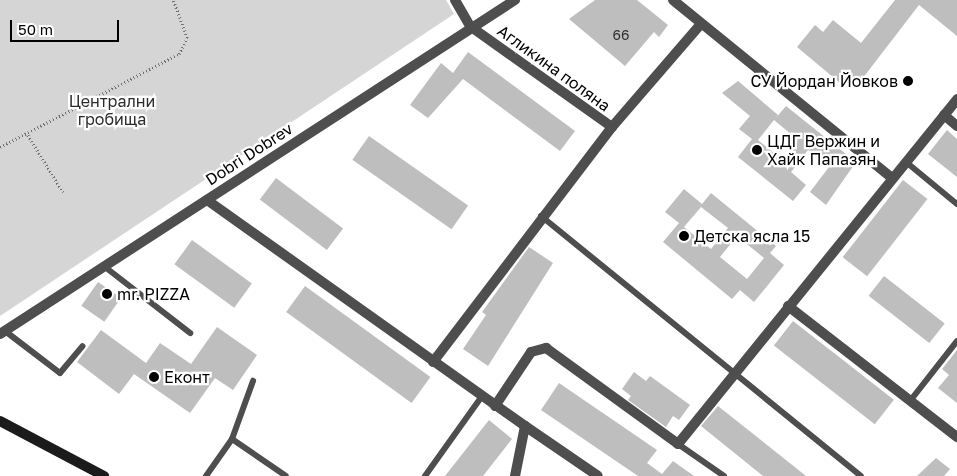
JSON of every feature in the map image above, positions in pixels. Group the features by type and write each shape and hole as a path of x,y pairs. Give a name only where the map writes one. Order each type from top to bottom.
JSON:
{"main road":[{"path":"0,421 104,476"}],"street":[{"path":"455,0 470,26"},
{"name":"Dobri Dobrev","path":"2,332 105,267 470,26 515,0"},
{"path":"673,0 892,178"},
{"path":"612,127 701,24"},
{"name":"Агликина поляна","path":"433,362 541,216 612,127 470,26"},
{"path":"495,406 531,352 546,348 678,444 957,99"},
{"path":"944,115 957,126"},
{"path":"206,200 495,406 598,476"},
{"path":"788,306 957,437"},
{"path":"515,476 525,426"}],"lane":[{"path":"906,162 957,204"},
{"path":"541,216 861,476"},
{"path":"105,267 190,333"},
{"path":"2,332 60,373 83,346"},
{"path":"910,400 957,341"},
{"path":"206,476 232,439 252,381"},
{"path":"426,476 482,396"},
{"path":"232,439 286,476"},
{"path":"678,444 724,476"}],"path":[{"path":"0,147 28,135 179,54 187,38 173,0"},
{"path":"28,135 63,192"}],"green space":[{"name":"Централни гробища","path":"0,0 446,0 454,14 0,316"}],"building":[{"path":"595,0 637,0 668,25 659,37 654,32 625,66 569,19"},
{"path":"895,0 957,0 957,36 919,5 859,83 847,74 840,83 797,47 815,25 823,32 833,20 861,43"},
{"path":"468,52 575,131 560,151 463,79 428,118 410,105 441,63 453,73"},
{"path":"738,81 778,115 775,119 786,106 856,162 826,205 810,192 829,167 808,150 791,172 806,185 793,201 738,157 752,139 739,129 750,116 722,93","holes":["774,120 798,140 782,160 758,140"]},
{"path":"947,130 957,139 957,177 928,154"},
{"path":"369,136 468,205 451,229 352,160"},
{"path":"276,178 343,229 327,250 260,200"},
{"path":"903,180 927,199 867,276 843,257"},
{"path":"684,189 702,204 711,193 776,246 770,253 784,265 754,302 740,290 732,299 663,242 679,223 665,212","holes":["701,207 728,228 711,249 684,227","737,236 764,258 747,279 720,257"]},
{"path":"192,240 252,283 234,308 174,264"},
{"path":"529,247 553,263 488,366 463,349 486,315 482,312"},
{"path":"884,276 945,323 929,343 869,296"},
{"path":"98,282 121,298 104,322 81,306"},
{"path":"305,286 430,377 412,403 286,312"},
{"path":"793,321 894,400 875,424 774,345"},
{"path":"217,327 257,355 233,390 215,378 190,413 134,374 119,394 77,362 101,330 146,363 160,343 191,364"},
{"path":"957,350 957,403 938,388 949,375 942,369"},
{"path":"634,372 646,381 650,376 690,405 679,420 673,416 666,427 628,400 631,396 622,389"},
{"path":"559,383 657,450 647,463 662,474 673,461 694,476 638,476 541,410"},
{"path":"718,406 806,476 763,476 701,426"},
{"path":"489,420 512,439 483,476 445,476"},
{"path":"936,458 950,469 944,476 917,476"}],"place":[{"name":"СУ Йордан Йовков","path":"908,81"},
{"name":"ЦДГ Вержин и Хайк Папазян","path":"757,150"},
{"name":"Детска ясла 15","path":"684,236"},
{"name":"mr. PIZZA","path":"107,294"},
{"name":"Еконт","path":"154,377"}]}
